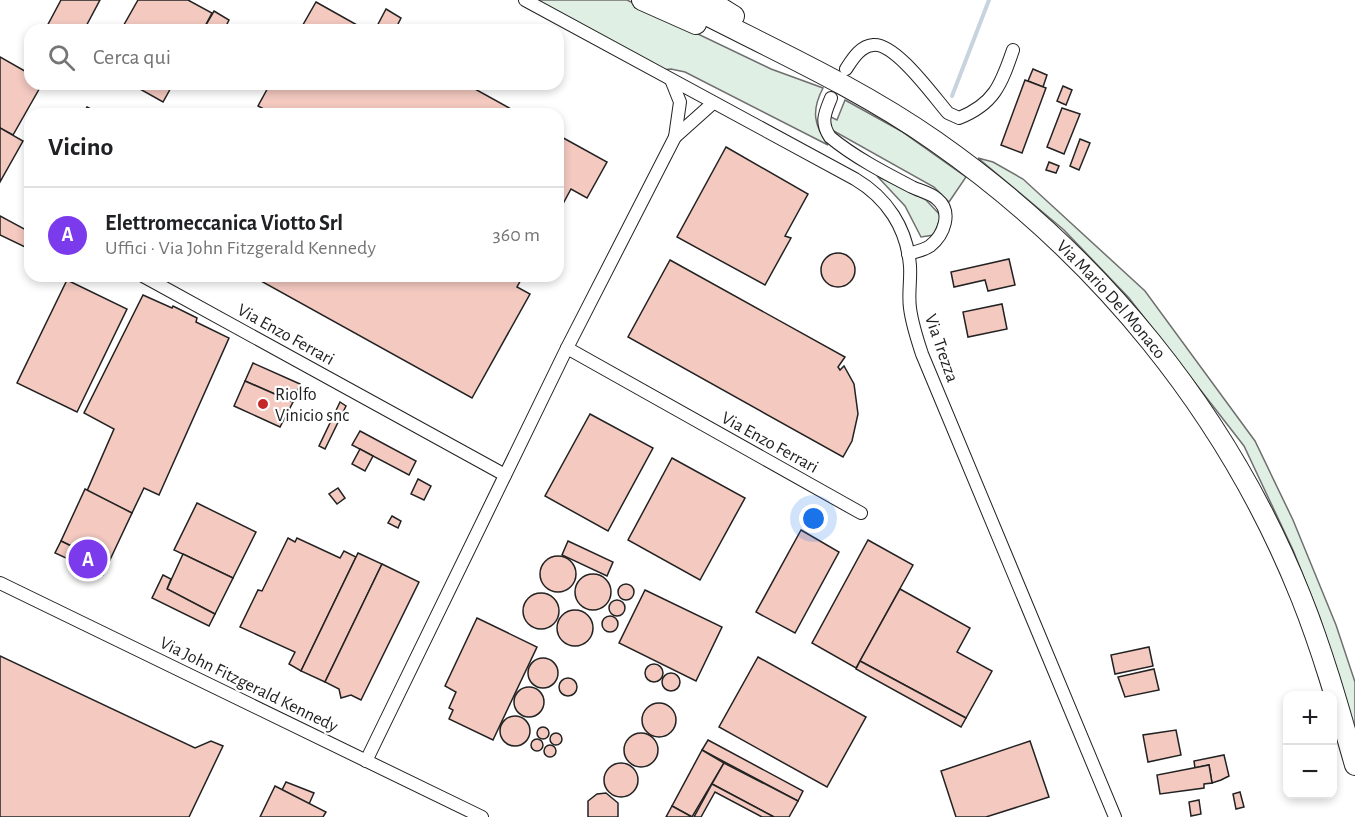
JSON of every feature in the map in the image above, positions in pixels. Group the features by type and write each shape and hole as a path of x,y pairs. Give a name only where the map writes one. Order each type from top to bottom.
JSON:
{"highway":[{"path":"642,0 710,30 783,55"},
{"name":"Via Mario Del Monaco","path":"677,0 882,108 970,166 1024,210 1117,300 1160,352 1215,431 1276,541 1301,597 1320,649 1355,765"},
{"path":"708,0 741,20 783,55"}],"street":[{"name":"Via Trezza","path":"525,0 672,82 855,179 878,195 897,219 908,254 910,307 922,354 1115,817"},
{"path":"846,69 863,49 873,45 883,46 897,55 948,113 959,118 978,111 993,97 1013,50"},
{"path":"366,761 567,348 675,137 678,94 672,82"},
{"path":"678,117 688,103 699,96"},
{"path":"696,118 699,96"},
{"path":"831,98 823,117 825,129 830,137 912,187 937,198 944,207 946,213 944,228 936,240 928,248 908,254"},
{"path":"675,137 714,103"},
{"name":"Via Enzo Ferrari","path":"155,282 505,475"},
{"name":"Via Enzo Ferrari","path":"567,348 861,513"},
{"name":"Via John Fitzgerald Kennedy","path":"0,583 482,817"}],"green space":[{"path":"534,0 627,0 771,69 823,88 817,104 816,118 828,145 685,72 662,70"},
{"path":"845,100 901,131 966,177 949,202 934,187 832,130 827,115 837,120"},
{"path":"978,158 993,162 1023,179 1145,291 1255,441 1293,520 1336,625 1355,682 1355,732 1320,618 1293,550 1244,446 1129,298 1064,230"},
{"path":"877,176 926,200 941,216 934,235 921,237 905,206"}],"building":[{"path":"61,0 100,0 87,24 48,24"},
{"path":"138,0 188,0 212,13 206,24 124,24"},
{"path":"316,2 355,24 303,24"},
{"path":"386,9 401,18 398,24 378,24"},
{"path":"214,11 229,20 227,24 206,24"},
{"path":"0,57 24,71 24,90 39,90 28,108 24,108 24,116 13,135 0,128"},
{"path":"1033,69 1047,75 1043,87 1028,81"},
{"path":"1025,80 1046,88 1022,153 1001,145"},
{"path":"1063,86 1072,90 1066,105 1057,101"},
{"path":"142,90 170,90 163,102"},
{"path":"267,90 477,90 509,108 262,108 258,106"},
{"path":"1062,108 1080,114 1064,154 1047,147"},
{"path":"0,128 23,141 0,182"},
{"path":"564,138 607,162 587,198 571,189 564,202"},
{"path":"1080,139 1090,143 1079,170 1070,166"},
{"path":"726,147 808,194 785,236 791,238 765,285 677,237"},
{"path":"1049,162 1059,166 1056,173 1046,170"},
{"path":"0,216 24,229 24,247 0,235"},
{"path":"838,253 850,258 855,270 850,282 838,287 826,282 821,270 826,258"},
{"path":"1009,259 1015,285 988,291 985,280 954,287 951,272"},
{"path":"670,260 845,357 838,367 840,370 844,366 854,384 858,414 852,441 843,457 628,337"},
{"path":"66,282 71,282 127,309 77,412 17,383"},
{"path":"263,282 520,282 517,287 530,294 472,398"},
{"path":"143,295 197,318 196,322 229,338 159,495 144,488 132,513 87,491 114,429 84,413"},
{"path":"1002,304 1007,329 968,337 963,312"},
{"path":"253,363 300,384 293,402 245,381"},
{"name":"Riolfo Vinicio snc","path":"245,381 293,402 280,427 234,406"},
{"path":"340,402 346,406 325,449 319,446"},
{"path":"590,414 653,448 608,531 545,496"},
{"path":"360,431 416,461 409,475 352,445"},
{"path":"360,449 373,456 365,471 352,464"},
{"path":"672,458 745,498 700,580 628,540"},
{"path":"418,479 431,486 424,500 411,494"},
{"path":"338,488 345,498 337,504 329,494"},
{"path":"85,489 132,513 108,564 61,541"},
{"path":"197,503 256,532 233,578 174,550"},
{"path":"392,516 401,521 398,528 388,523"},
{"path":"801,530 839,552 795,633 756,612"},
{"path":"288,538 295,542 297,538 340,558 344,551 356,557 301,671 289,664 295,652 240,627 258,590 262,591"},
{"path":"868,540 913,565 856,668 812,643"},
{"path":"61,541 108,564 103,575 55,553"},
{"path":"568,541 613,562 607,576 562,555"},
{"path":"358,553 382,564 325,682 301,671"},
{"path":"183,554 233,578 215,614 167,589"},
{"path":"558,556 571,561 576,574 571,587 558,592 545,587 540,574 545,561"},
{"path":"382,564 419,582 361,700 351,695 341,698 339,689 325,682"},
{"path":"593,574 606,579 611,592 606,605 593,610 580,605 575,592 580,579"},
{"path":"163,575 171,579 167,589 215,614 209,626 152,598"},
{"path":"626,584 632,586 634,592 632,598 626,600 620,598 618,592 620,586"},
{"path":"900,589 970,628 957,652 992,671 966,718 860,661"},
{"path":"645,590 722,627 696,681 619,643"},
{"path":"541,593 554,598 559,611 554,624 541,629 528,624 523,611 528,598"},
{"path":"617,600 623,602 625,608 623,614 617,616 611,614 609,608 611,602"},
{"path":"575,610 588,615 593,628 588,641 575,646 562,641 557,628 562,615"},
{"path":"610,616 616,618 618,624 616,630 610,632 604,630 602,624 604,618"},
{"path":"477,618 537,647 493,740 449,719 453,710 449,708 456,692 445,686"},
{"path":"1149,647 1153,666 1115,674 1111,655"},
{"path":"0,656 195,748 211,741 223,746 189,817 0,817"},
{"path":"758,657 866,717 827,787 719,727"},
{"path":"543,658 554,662 558,673 554,684 543,688 532,684 528,673 532,662"},
{"path":"860,661 966,718 961,727 856,669"},
{"path":"654,664 660,667 663,673 660,679 654,682 648,679 645,673 648,667"},
{"path":"1154,669 1159,690 1125,697 1118,677"},
{"path":"671,673 677,676 680,682 677,688 671,691 665,688 662,682 665,676"},
{"path":"564,678 572,678 577,683 575,694 564,696 559,691 559,683"},
{"path":"529,687 540,691 544,702 540,713 529,717 518,713 514,702 518,691"},
{"path":"659,703 671,708 676,720 671,732 659,737 647,732 642,720 647,708"},
{"path":"515,716 526,720 530,731 526,742 515,746 504,742 500,731 504,720"},
{"path":"545,727 549,733 545,739 541,739 537,731"},
{"path":"1176,730 1181,755 1148,762 1143,735"},
{"path":"558,733 562,739 558,745 554,745 550,737"},
{"path":"641,733 653,738 658,750 653,762 641,767 629,762 624,750 629,738"},
{"path":"539,739 543,745 539,751 535,751 531,743"},
{"path":"708,740 803,791 798,801 702,750"},
{"path":"1030,741 1049,797 986,817 956,817 941,771"},
{"path":"552,745 556,751 552,757 548,757 544,749"},
{"path":"702,750 724,763 692,817 672,806"},
{"path":"1224,755 1229,776 1221,780 1212,783 1209,765 1195,768 1194,761"},
{"path":"621,763 633,768 638,780 633,792 621,797 609,792 604,780 609,768"},
{"path":"724,763 798,801 789,817 774,817 712,784"},
{"path":"1209,765 1212,783 1204,784 1204,788 1160,794 1157,775"},
{"path":"286,782 314,793 309,804 282,790"},
{"path":"712,784 774,817 762,817 715,792 701,817 694,817"},
{"path":"275,786 326,812 323,817 260,817"},
{"path":"1240,792 1244,807 1236,809 1233,794"},
{"path":"606,793 618,803 618,817 588,817 588,801 597,794"},
{"path":"1199,800 1201,814 1191,816 1189,802"},
{"path":"672,806 692,817 666,817"}],"waterway":[{"path":"952,96 989,0"}],"place":[{"name":"Riolfo Vinicio snc","path":"263,404"},
{"name":"Elettromeccanica Viotto Srl","path":"88,559"}]}
